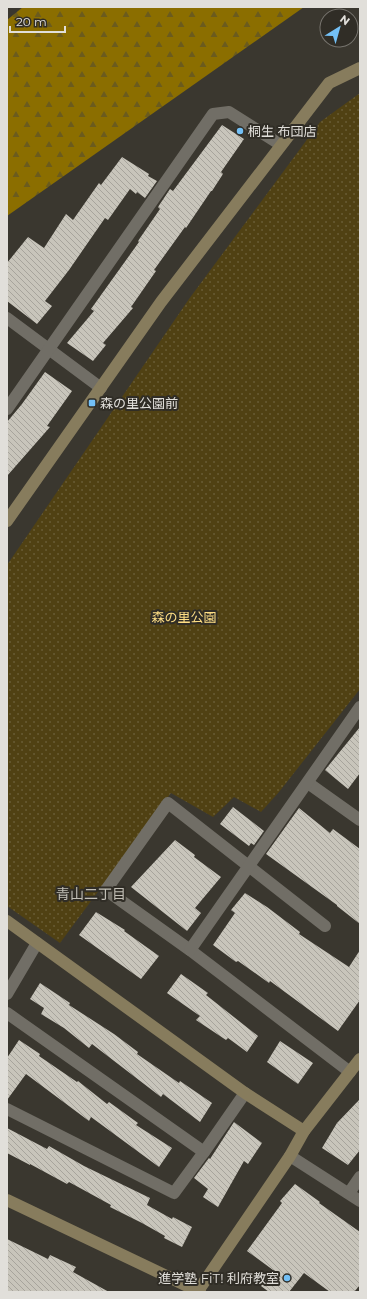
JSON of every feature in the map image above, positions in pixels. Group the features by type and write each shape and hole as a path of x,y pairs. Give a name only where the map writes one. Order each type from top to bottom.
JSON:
{"street":[{"path":"7,521 161,302 329,83 360,68"},
{"path":"7,409 213,114 229,112 281,145"},
{"path":"7,318 101,388"},
{"path":"190,950 360,707"},
{"path":"308,783 360,820"},
{"path":"325,926 168,803 106,890 190,950 350,1072"},
{"path":"7,921 245,1093 304,1131"},
{"path":"7,994 37,943"},
{"path":"7,1013 204,1152"},
{"path":"7,1200 199,1292 290,1156 304,1131 360,1059"},
{"path":"7,1109 174,1193 245,1093"},
{"path":"290,1156 360,1201"},
{"path":"349,1193 360,1177"}],"green space":[{"path":"23,7 304,7 7,216 7,20"},
{"name":"森の里公園","path":"360,93 360,689 279,792 261,812 234,797 213,817 171,793 60,943 7,906 7,565 189,299 320,122"}],"building":[{"path":"222,125 244,139 221,172 223,174 212,191 154,270 156,271 131,307 133,308 103,343 106,345 93,361 67,343 94,311 91,309 139,242 138,241 160,209 158,207 170,189 173,191"},
{"path":"122,157 149,174 148,176 157,181 145,198 137,192 136,194 130,189 108,220 105,218 69,270 45,301 52,306 37,324 7,301 7,263 28,237 44,248 66,214 73,220 99,183 101,185"},
{"path":"45,372 72,391 47,426 50,427 7,476 7,422"},
{"path":"360,727 360,773 348,789 325,770"},
{"path":"233,807 264,831 254,845 251,843 249,846 220,824"},
{"path":"299,808 330,833 333,829 360,849 360,924 337,905 266,854"},
{"path":"175,840 195,855 194,857 221,877 195,908 201,913 187,931 131,887"},
{"path":"245,893 267,907 300,932 299,934 349,967 360,950 360,1000 338,1031 270,981 269,983 213,945 235,913 231,910"},
{"path":"96,912 125,930 124,931 159,956 141,979 79,935"},
{"path":"181,974 208,993 206,995 258,1036 247,1052 228,1038 226,1040 196,1020 200,1016 167,993"},
{"path":"40,983 70,1003 69,1005 114,1034 138,1052 137,1054 179,1083 180,1081 212,1103 200,1122 163,1094 161,1097 92,1044 89,1048 64,1028 41,1014 44,1008 30,999"},
{"path":"19,1040 40,1054 39,1056 77,1082 78,1081 107,1104 109,1102 138,1123 136,1125 172,1148 159,1167 91,1117 89,1121 26,1074 7,1100 7,1058"},
{"path":"280,1041 313,1063 298,1084 267,1062"},
{"path":"360,1099 360,1150 348,1165 322,1148 337,1123"},
{"path":"234,1122 262,1143 248,1164 244,1161 218,1207 203,1197 208,1189 194,1178 209,1158 210,1159"},
{"path":"7,1128 47,1149 49,1146 84,1166 150,1198 147,1205 172,1219 173,1217 192,1227 182,1247 164,1238 165,1236 142,1223 110,1207 111,1205 69,1182 67,1184 7,1153"},
{"path":"295,1184 360,1232 360,1285 354,1292 330,1292 304,1273 289,1292 269,1292 261,1286 273,1270 247,1251 282,1203 280,1201"},
{"path":"7,1239 48,1259 50,1255 76,1267 73,1272 109,1292 7,1292"}],"place":[{"name":"桐生 布団店","path":"240,131"},
{"name":"森の里公園前","path":"92,403"},
{"name":"進学塾 FiT! 利府教室","path":"287,1278"}],"district":[{"name":"青山二丁目","path":"91,894"}]}
